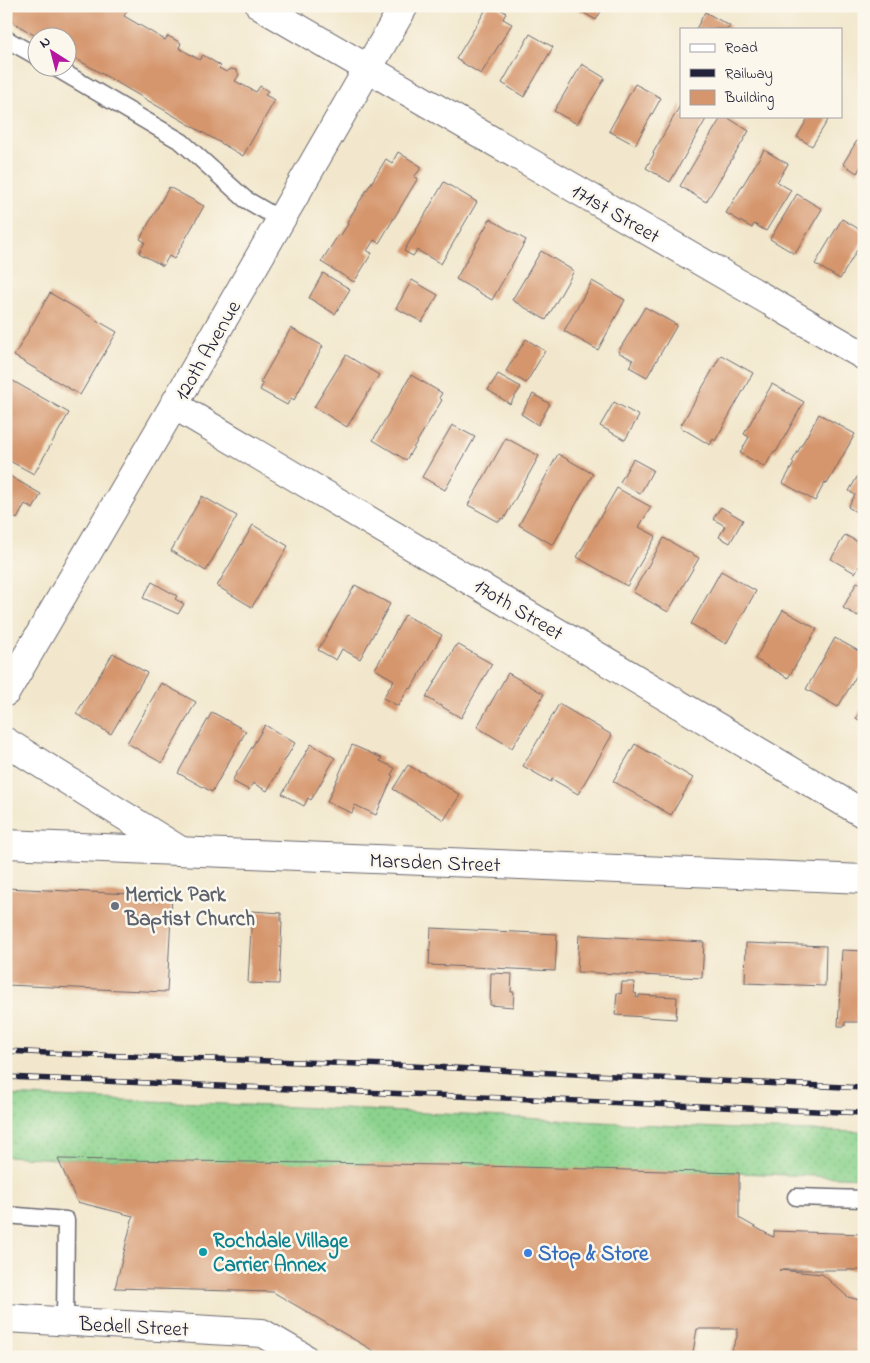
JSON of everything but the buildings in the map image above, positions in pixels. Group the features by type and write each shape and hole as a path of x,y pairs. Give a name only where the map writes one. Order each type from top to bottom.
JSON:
{"street":[{"name":"171st Street","path":"260,6 864,356"},
{"name":"120th Avenue","path":"6,692 404,6"},
{"name":"170th Street","path":"174,405 864,814"},
{"path":"6,742 183,852"},
{"name":"Marsden Street","path":"6,844 864,879"},
{"name":"Bedell Street","path":"6,1318 262,1333 303,1357"}],"lane":[{"path":"6,39 28,51"},
{"path":"73,78 182,142 245,199 281,220"},
{"path":"796,1197 864,1199"},
{"path":"6,1215 66,1220 65,1322"}],"green space":[{"path":"6,1095 366,1110 737,1129 864,1132 864,1178 739,1173 58,1159 6,1156"}],"railway":[{"path":"6,1051 390,1065 864,1088"},
{"path":"6,1077 864,1113"}],"place":[{"name":"Merrick Park Baptist Church","path":"115,906"},
{"name":"Rochdale Village Carrier Annex","path":"203,1252"},
{"name":"Stop & Store","path":"528,1253"}]}
